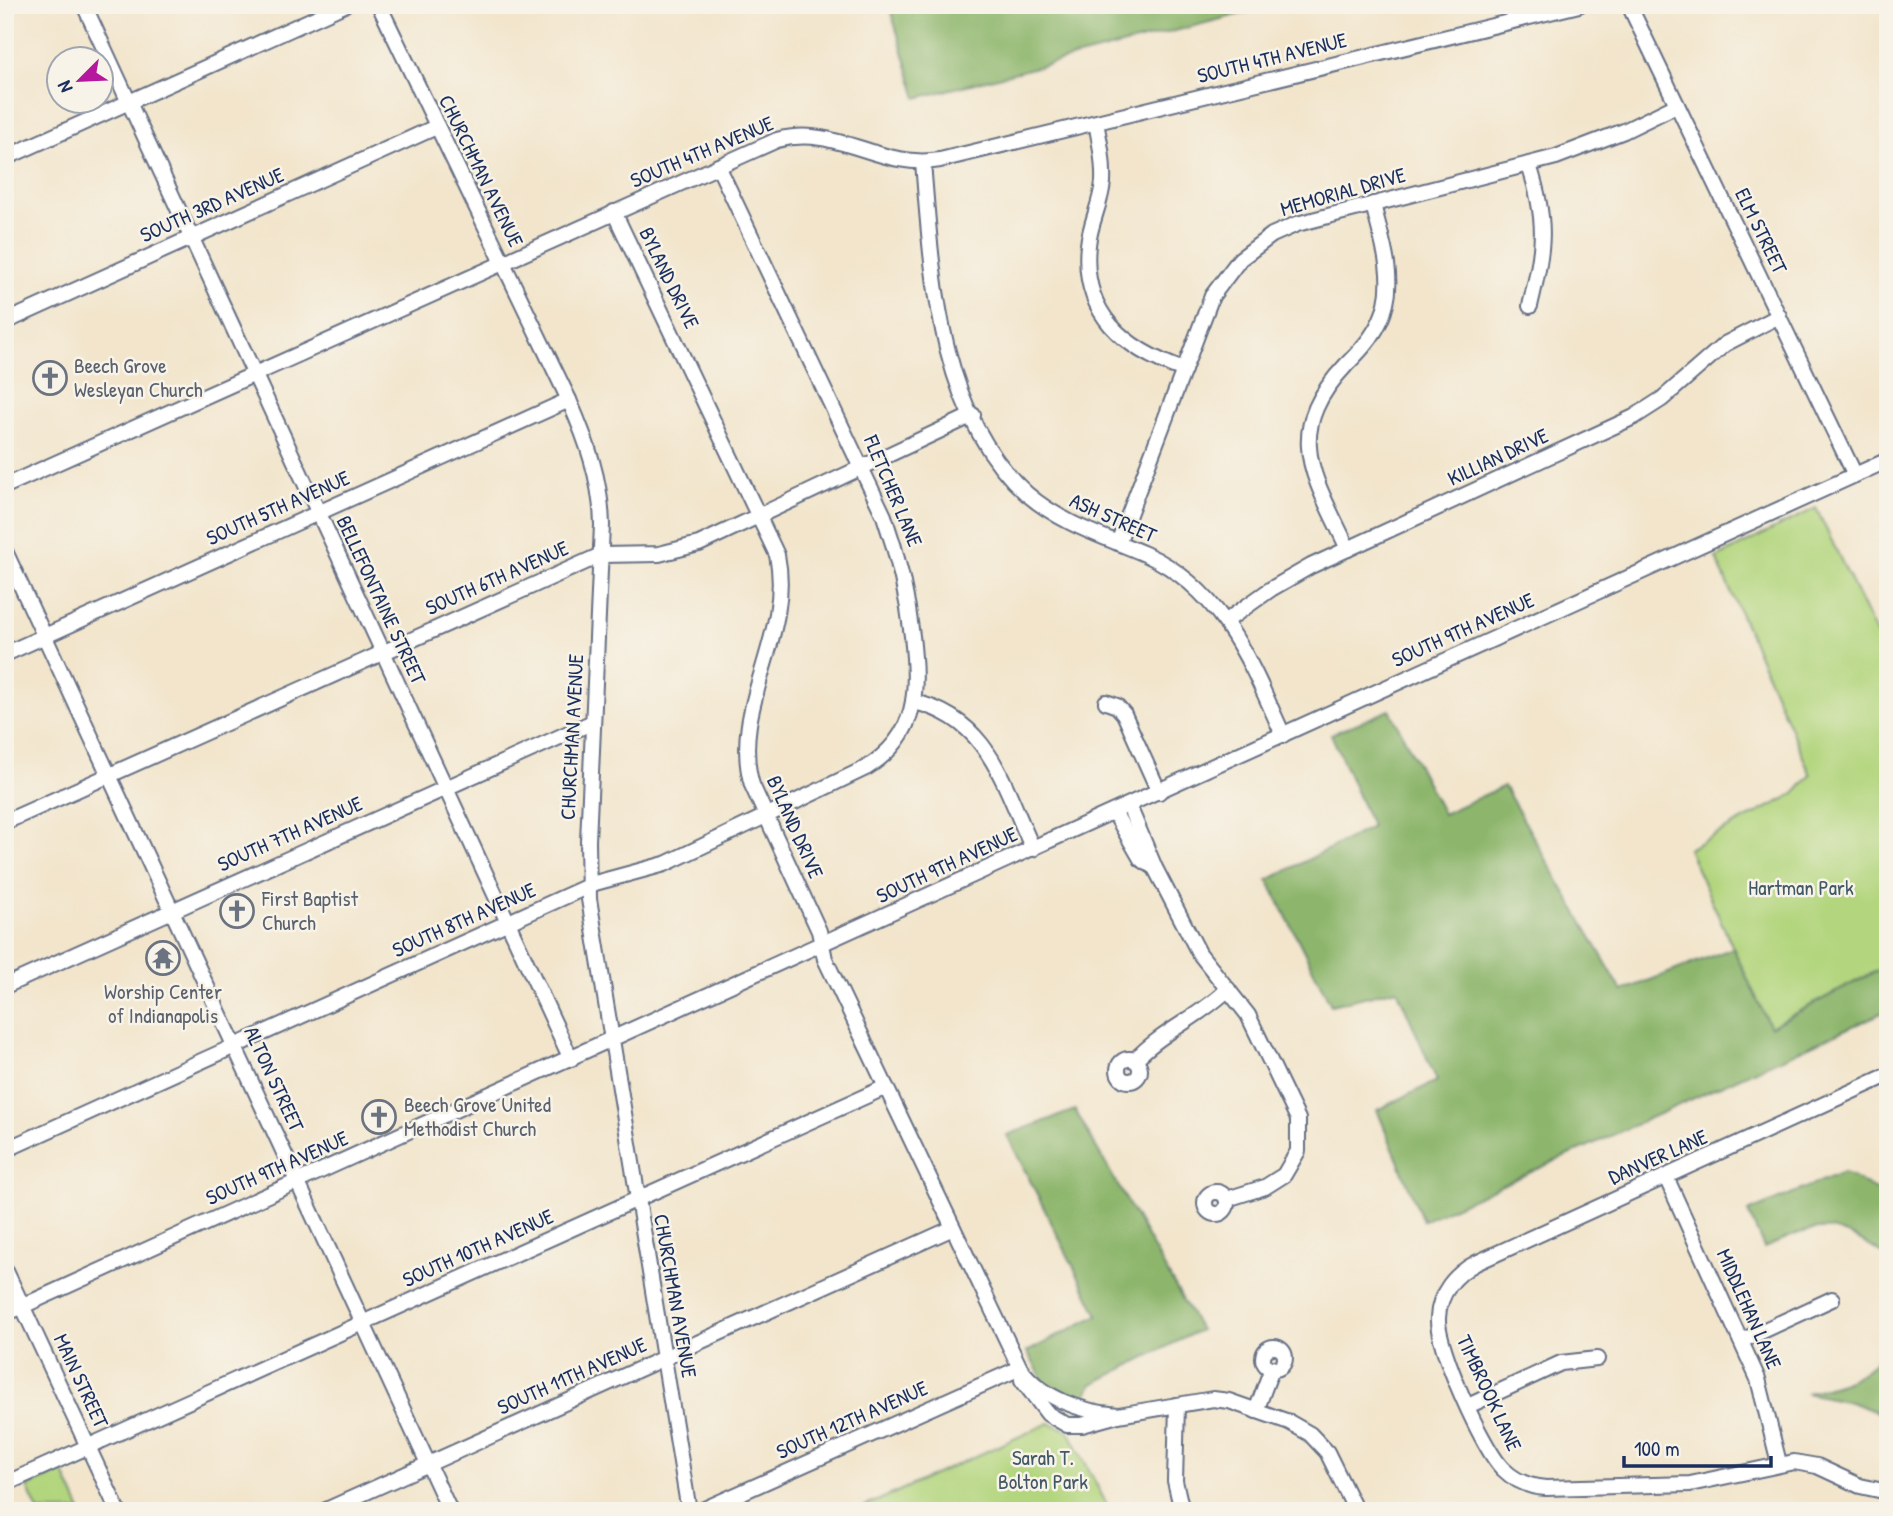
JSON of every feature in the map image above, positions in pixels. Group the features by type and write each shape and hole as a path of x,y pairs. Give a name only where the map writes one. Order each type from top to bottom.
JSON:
{"street":[{"name":"BELLEFONTAINE STREET","path":"84,5 570,1059"},
{"path":"5,159 344,5"},
{"name":"CHURCHMAN AVENUE","path":"379,5 569,400 586,441 597,478 602,509 601,555 588,887 689,1511"},
{"name":"SOUTH 4TH AVENUE","path":"5,486 777,140 809,135 836,139 889,159 923,162 1579,5"},
{"name":"ELM STREET","path":"1629,5 1855,475"},
{"name":"MEMORIAL DRIVE","path":"1118,543 1212,296 1240,260 1284,229 1314,218 1529,165 1602,140 1676,105"},
{"path":"1096,122 1103,178 1087,261 1094,297 1106,321 1127,344 1156,361 1184,370"},
{"name":"SOUTH 3RD AVENUE","path":"5,322 436,127"},
{"name":"ASH STREET","path":"923,162 937,308 950,362 973,415 1001,465 1026,492 1059,517 1169,567 1192,583 1226,621 1247,654 1283,734"},
{"path":"1529,165 1542,207 1544,234 1530,306"},
{"name":"FLETCHER LANE","path":"718,166 884,516 906,585 916,679 914,702"},
{"path":"1348,549 1314,475 1308,439 1319,399 1371,338 1385,309 1388,267 1373,204"},
{"name":"BYLAND DRIVE","path":"614,212 761,516 777,555 781,596 746,745 749,776 828,965 1020,1368 1026,1390 1057,1420 1082,1425 1118,1415"},
{"name":"KILLIAN DRIVE","path":"1226,621 1279,584 1348,549 1634,417 1662,400 1725,344 1779,316"},
{"name":"SOUTH 5TH AVENUE","path":"5,654 569,400"},
{"name":"SOUTH 6TH AVENUE","path":"5,822 601,555 676,550 716,537 973,415"},
{"name":"SOUTH 9TH AVENUE","path":"5,1314 822,946 1888,460"},
{"name":"ALTON STREET","path":"5,551 450,1511"},
{"path":"914,702 953,716 980,740 1033,849"},
{"name":"SOUTH 8TH AVENUE","path":"5,1150 588,887 665,864 766,816 877,760 899,736 914,702"},
{"path":"1106,702 1117,706 1124,715 1159,792"},
{"name":"SOUTH 7TH AVENUE","path":"5,986 593,722"},
{"path":"1129,806 1155,868 1206,964 1253,1024 1298,1119 1298,1151 1284,1175 1265,1188 1227,1199"},
{"path":"1114,812 1141,859 1155,868"},
{"path":"1135,1060 1153,1041 1206,1009 1228,989"},
{"name":"DANVER LANE","path":"1450,1285 1476,1263 1888,1075"},
{"name":"SOUTH 10TH AVENUE","path":"5,1484 886,1087"},
{"name":"MIDDLEHAN LANE","path":"1666,1177 1758,1379 1779,1463"},
{"name":"SOUTH 11TH AVENUE","path":"324,1511 953,1228"},
{"name":"MAIN STREET","path":"5,1269 118,1511"},
{"name":"TIMBROOK LANE","path":"1450,1285 1440,1305 1438,1332 1491,1455 1502,1469 1528,1485 1550,1488 1690,1484 1779,1463 1798,1462 1817,1466 1860,1486 1888,1492"},
{"path":"1741,1341 1832,1299"},
{"path":"1468,1406 1561,1363 1597,1359"},
{"path":"1020,1368 1040,1390 1082,1408 1118,1415 1219,1399 1298,1426 1314,1437 1329,1456 1356,1511"},
{"name":"SOUTH 12TH AVENUE","path":"700,1511 1020,1368"},
{"path":"1256,1411 1272,1368"},
{"path":"1177,1405 1174,1477 1182,1511"}],"green space":[{"path":"889,5 1275,5 917,98"},
{"name":"Hartman Park","path":"1816,508 1888,658 1888,965 1769,1027 1688,849 1794,794 1811,775 1716,558"},
{"path":"1390,710 1443,814 1504,786 1622,991 1733,948 1770,1027 1888,965 1888,1010 1423,1221 1377,1110 1437,1081 1397,989 1331,1005 1268,880 1372,827 1331,734"},
{"path":"1075,1110 1200,1330 1092,1384 1082,1404 1046,1385 1027,1352 1098,1315 1007,1135"},
{"path":"1843,1172 1888,1197 1888,1257 1853,1237 1828,1229 1801,1233 1764,1248 1748,1212"},
{"path":"1888,1343 1888,1416 1850,1402 1806,1393 1831,1387 1864,1372 1881,1355"},
{"name":"Sarah T. Bolton Park","path":"1049,1423 1069,1431 1110,1511 855,1511"},
{"path":"63,1471 81,1511 38,1511 27,1487"}],"place":[{"name":"Beech Grove Wesleyan Church","path":"50,378"},
{"name":"First Baptist Church","path":"237,911"},
{"name":"Worship Center of Indianapolis","path":"163,958"},
{"name":"Beech Grove United Methodist Church","path":"379,1117"}]}
